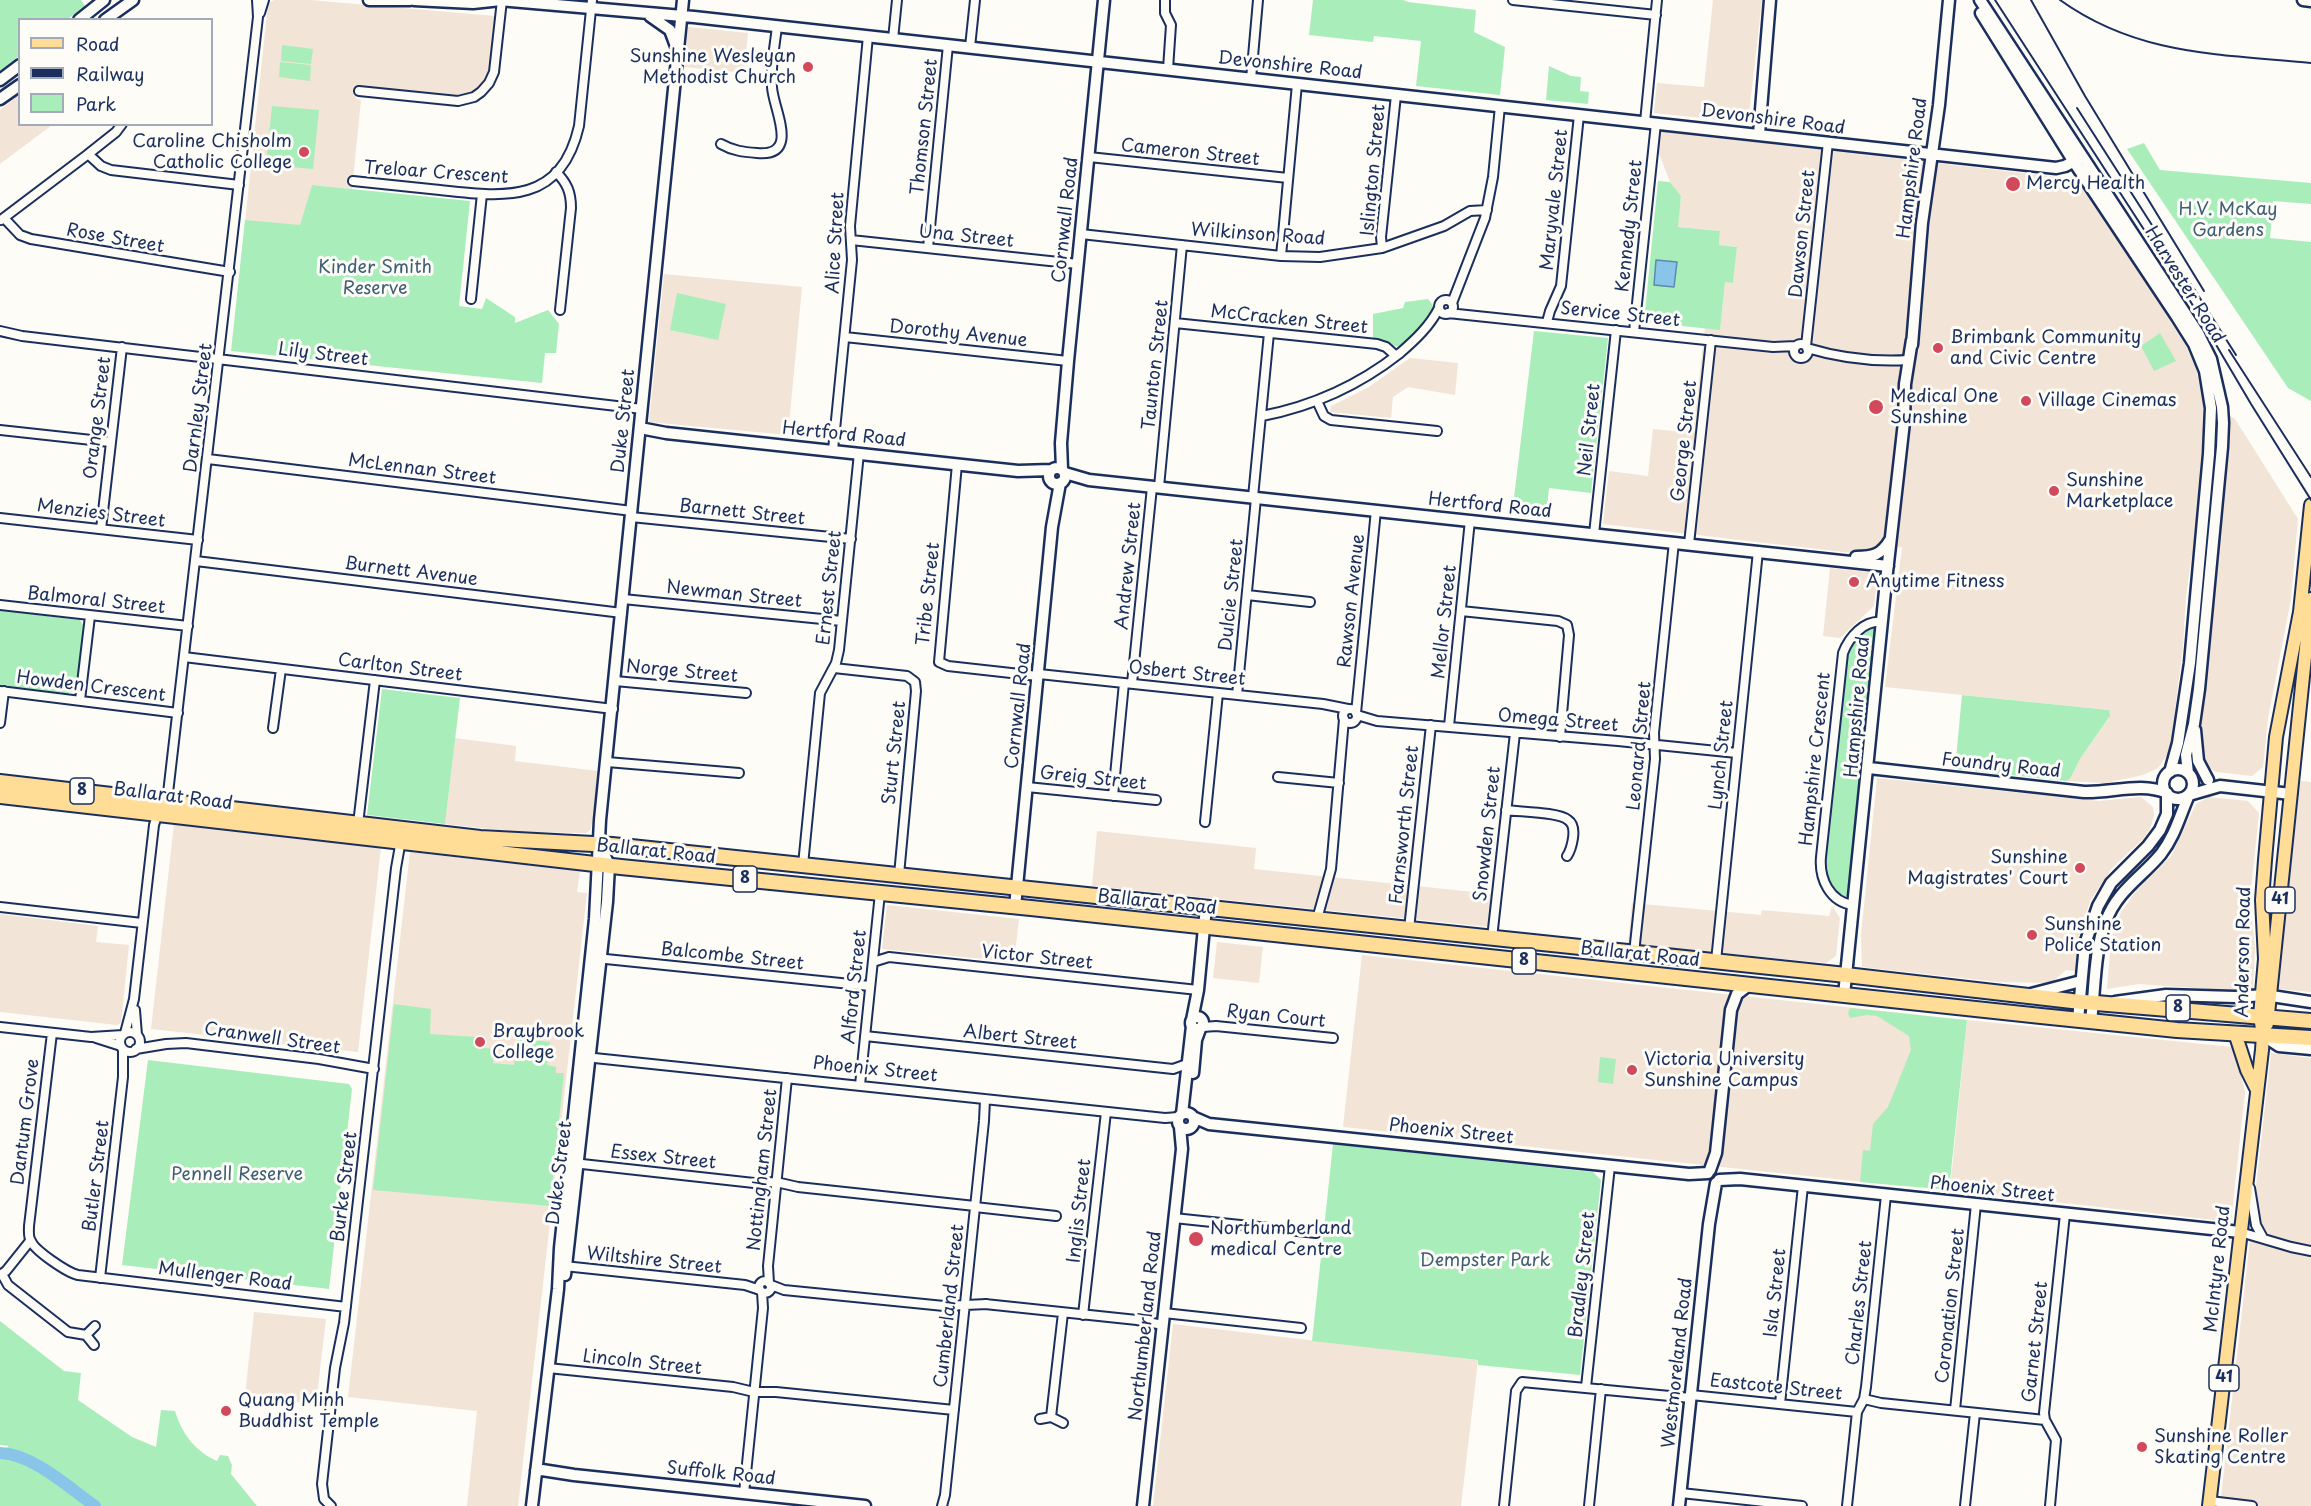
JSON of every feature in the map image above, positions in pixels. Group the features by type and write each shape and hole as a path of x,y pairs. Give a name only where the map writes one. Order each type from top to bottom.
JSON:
{"highway":[{"name":"Ballarat Road","path":"0,782 161,807 603,865 2085,1021 2311,1038"},
{"name":"Ballarat Road","path":"0,796 358,824 397,837 600,844 1716,961 2025,996 2093,1002 2266,1005 2311,1021"},
{"path":"1772,987 1774,977 1780,968"}],"main road":[{"name":"Anderson Road","path":"2266,1005 2262,900 2271,792 2276,737 2300,612 2311,505"},
{"name":"Anderson Road","path":"2263,1035 2311,599"},
{"path":"2235,1033 2247,1070 2257,1090"},
{"name":"McIntyre Road","path":"2209,1503 2263,1035"}],"street":[{"path":"84,18 105,0"},
{"path":"108,18 133,0"},
{"name":"Darnley Street","path":"161,807 168,793 178,713 240,185 258,17 257,0"},
{"name":"Darnley Street","path":"258,17 264,0"},
{"name":"Devonshire Road","path":"369,0 473,3 501,0 592,4 640,13 1098,61 2056,168 2078,159"},
{"path":"359,91 450,101 474,97 485,88 494,72 501,0"},
{"name":"Duke Street","path":"538,1506 596,958 603,865 599,830 683,0"},
{"path":"893,39 897,0"},
{"path":"970,47 975,0"},
{"name":"Cornwall Road","path":"1015,907 1104,0"},
{"path":"1165,0 1165,13 1171,25 1168,69"},
{"path":"1251,79 1258,0"},
{"path":"1513,0 1656,15"},
{"name":"Kennedy Street","path":"1634,332 1657,0"},
{"path":"1759,134 1770,0"},
{"name":"Hampshire Road","path":"1844,995 1888,566 1904,422 1911,385 1912,340 1922,223 1949,0"},
{"name":"Harvester Road","path":"1973,0 2078,159 2198,333 2211,358 2222,406 2222,447 2194,724 2186,755 2189,773"},
{"name":"Harvester Road","path":"1980,0 2194,344 2205,371 2210,395 2209,454 2190,663 2178,743 2169,773"},
{"path":"2303,0 2311,1"},
{"name":"Treloar Crescent","path":"353,181 482,195 524,192 540,184 567,160 575,144 579,126 592,4"},
{"path":"640,13 654,18 670,30 677,49"},
{"path":"721,144 736,151 765,154 774,151 781,142 781,122 772,89 777,26"},
{"name":"Alice Street","path":"834,450 852,260 850,226 868,36"},
{"name":"Thomson Street","path":"928,248 948,45"},
{"path":"0,80 18,66"},
{"path":"1281,256 1297,84"},
{"path":"0,99 18,86"},
{"name":"Islington Street","path":"1382,248 1381,237 1396,94"},
{"path":"1262,416 1317,401 1359,382 1396,356 1447,307 1472,257 1486,214 1500,106"},
{"name":"Maryvale Street","path":"1547,322 1561,286 1579,115"},
{"path":"2,219 88,154 120,126"},
{"name":"Dawson Street","path":"1801,352 1799,339 1808,328 1828,142"},
{"path":"88,154 101,166 111,170 240,185"},
{"name":"Cameron Street","path":"1089,157 1288,178"},
{"path":"556,172 566,182 571,201 560,310"},
{"path":"471,299 482,195"},
{"name":"Wilkinson Road","path":"1081,234 1281,256 1329,256 1382,248 1426,234 1462,217 1486,214"},
{"name":"Rose Street","path":"2,219 20,235 31,239 230,272"},
{"name":"Una Street","path":"850,240 1078,264"},
{"name":"Taunton Street","path":"1155,487 1182,245"},
{"name":"Service Street","path":"1447,307 1463,313 1907,364"},
{"name":"McCracken Street","path":"1175,323 1377,344 1386,347 1396,356"},
{"name":"Neil Street","path":"1594,534 1616,330"},
{"name":"Lily Street","path":"0,331 642,409"},
{"name":"Dulcie Street","path":"1237,695 1269,333"},
{"name":"Dorothy Avenue","path":"844,337 1068,361"},
{"name":"George Street","path":"1689,544 1711,340"},
{"name":"Hampshire Road","path":"1904,422 1907,364 1912,340"},
{"name":"Orange Street","path":"101,529 122,347"},
{"path":"1317,401 1324,416 1331,420 1437,431"},
{"path":"0,430 110,442"},
{"name":"Hertford Road","path":"640,431 834,450 1089,480 1888,566"},
{"name":"Ernest Street","path":"803,865 820,693 838,659 859,453"},
{"name":"McLennan Street","path":"208,459 632,514"},
{"name":"Tribe Street","path":"957,464 939,662 948,666 1039,675"},
{"name":"Andrew Street","path":"1113,796 1155,487"},
{"name":"Rawson Avenue","path":"1351,716 1358,695 1376,510"},
{"name":"Barnett Street","path":"632,514 850,539"},
{"name":"Menzies Street","path":"0,518 198,540"},
{"name":"Mellor Street","path":"1449,726 1470,520"},
{"path":"1832,560 1875,556 1884,549 1892,536"},
{"name":"Leonard Street","path":"1634,953 1674,542"},
{"name":"Lynch Street","path":"1716,961 1758,551"},
{"name":"Burnett Avenue","path":"196,561 622,613"},
{"path":"1247,595 1310,602"},
{"name":"Newman Street","path":"623,599 842,621"},
{"name":"Balmoral Street","path":"0,605 188,626"},
{"path":"1461,612 1558,621 1567,625 1569,635 1560,737"},
{"path":"80,700 90,616"},
{"name":"Hampshire Crescent","path":"1853,905 1840,902 1829,890 1821,874 1821,857 1842,653 1847,643 1866,624 1874,621 1882,622"},
{"name":"Carlton Street","path":"184,657 613,709"},
{"name":"Sturt Street","path":"834,668 907,676 915,682 899,875"},
{"path":"273,728 280,669"},
{"name":"Osbert Street","path":"1039,675 1331,706 1351,716"},
{"path":"358,824 375,680"},
{"name":"Norge Street","path":"615,681 746,693"},
{"path":"0,723 2,691"},
{"name":"Howden Crescent","path":"2,691 178,713"},
{"path":"1205,822 1218,693"},
{"path":"1317,919 1331,869 1344,738 1351,716"},
{"name":"Omega Street","path":"1351,716 1377,721 1737,753"},
{"path":"2194,724 2198,761 2208,780"},
{"name":"Farnsworth Street","path":"1409,929 1431,725"},
{"name":"Snowden Street","path":"1492,938 1515,733"},
{"path":"607,762 739,773"},
{"name":"Foundry Road","path":"1869,768 2084,792 2149,787 2167,794"},
{"path":"2093,1002 2081,981 2085,944 2098,906 2111,883 2157,835 2168,814 2167,794 2163,783 2169,773 2181,769 2220,786 2291,794"},
{"name":"Foundry Road","path":"2130,789 2169,773"},
{"path":"2085,1021 2093,1002 2098,955 2105,921 2125,889 2165,848 2175,832 2194,784 2189,773"},
{"path":"1278,777 1339,783"},
{"path":"2167,794 2176,799 2220,786"},
{"name":"Greig Street","path":"1027,787 1156,800"},
{"path":"122,1048 120,1041 134,999 154,825 161,807"},
{"path":"1506,810 1568,819 1574,832 1567,856"},
{"name":"Burke Street","path":"330,1506 322,1495 322,1484 335,1368 346,1307 374,1069 396,868 397,837"},
{"name":"Burke Street","path":"396,868 397,837"},
{"name":"Alford Street","path":"860,1085 880,893"},
{"path":"0,907 142,923"},
{"name":"Northumberland Road","path":"1143,1506 1182,1149 1199,1024 1198,990 1206,908"},
{"name":"Victor Street","path":"873,962 889,957 1198,990"},
{"name":"Balcombe Street","path":"596,958 870,986"},
{"path":"2025,996 2081,981"},
{"name":"Westmoreland Road","path":"1679,1506 1709,1224 1713,1212 1716,1153 1731,1010 1728,990 1722,982"},
{"name":"Westmoreland Road","path":"1731,1010 1737,994 1749,985"},
{"path":"2093,1002 2158,995 2235,997 2266,1005 2311,1004"},
{"path":"91,1037 128,1052 135,1050 140,1044 134,999"},
{"name":"Northumberland Road","path":"1186,1121 1185,1077 1199,1024"},
{"name":"Ryan Court","path":"1199,1024 1333,1038"},
{"path":"0,1027 91,1037 131,1032 138,1036"},
{"name":"Dantum Grove","path":"30,1241 29,1226 52,1033"},
{"path":"2263,1035 2279,1046 2311,1049"},
{"name":"Cranwell Street","path":"138,1036 166,1044"},
{"name":"Albert Street","path":"865,1036 1173,1069 1187,1064"},
{"name":"Cranwell Street","path":"135,1050 166,1044 199,1044 319,1059 374,1069"},
{"name":"Butler Street","path":"100,1278 123,1077 122,1048"},
{"name":"Butler Street","path":"123,1077 135,1050"},
{"name":"Phoenix Street","path":"586,1057 2240,1232"},
{"name":"Albert Street","path":"1173,1069 1185,1077"},
{"name":"Nottingham Street","path":"744,1493 787,1078"},
{"name":"Cumberland Street","path":"942,1506 987,1099"},
{"name":"Inglis Street","path":"1083,1315 1106,1112"},
{"name":"Essex Street","path":"573,1163 1056,1215"},
{"name":"Bradley Street","path":"1586,1387 1610,1166"},
{"path":"2247,1167 2256,1225 2263,1238"},
{"name":"Isla Street","path":"1780,1404 1803,1186"},
{"name":"Charles Street","path":"1857,1412 1864,1399 1886,1195"},
{"name":"Coronation Street","path":"1955,1410 1976,1204"},
{"name":"Garnet Street","path":"2050,1506 2056,1440 2045,1420 2045,1404 2065,1214"},
{"path":"1174,1218 1316,1233"},
{"path":"2240,1232 2311,1251"},
{"path":"94,1345 86,1335 68,1332 8,1285 1,1275 30,1241 67,1271 100,1278"},
{"name":"Wiltshire Street","path":"563,1266 944,1306 987,1304 1137,1320 1301,1328"},
{"name":"Mullenger Road","path":"100,1278 346,1307"},
{"path":"1051,1417 1063,1313"},
{"path":"86,1335 95,1326"},
{"name":"Lincoln Street","path":"551,1368 954,1410"},
{"name":"Eastcote Street","path":"1504,1506 1516,1391 1520,1384 1526,1382 1857,1412"},
{"path":"1589,1506 1601,1389"},
{"name":"Eastcote Street","path":"1864,1399 2045,1420"},
{"path":"1847,1506 1857,1412"},
{"path":"1965,1506 1975,1413"},
{"path":"1040,1419 1051,1417 1063,1423"},
{"name":"Duke Street","path":"532,1506 540,1472"},
{"name":"Suffolk Road","path":"540,1472 865,1506"},
{"path":"1681,1493 1802,1506"},
{"name":"Cumberland Street","path":"945,1495 946,1506"},
{"path":"2209,1503 2252,1506"}],"shaded area":[{"name":"Caroline Chisholm Catholic College","path":"274,0 310,0 495,16 488,78 477,91 467,96 449,97 357,87 356,99 361,100 352,189 312,185 286,275 240,270 268,3"},
{"path":"1713,0 1762,0 1748,123 1654,113 1657,83 1704,87"},
{"path":"688,27 748,33 744,73 684,67"},
{"path":"18,96 18,126 51,126 0,164 0,110"},
{"path":"1650,130 2075,179 2095,204 2185,344 2195,365 2203,400 2204,424 2193,549 2186,595 2183,646 2170,751 2158,768 2143,775 2105,783 2066,781 2070,779 2080,759 2109,718 2109,710 1885,687 1902,547 1882,548 1869,555 1603,524 1609,471 1648,476 1653,429 1693,433 1705,328 1720,329 1725,282 1733,282 1737,247 1719,245 1720,231 1677,227 1681,196 1670,182"},
{"path":"664,274 802,287 788,435 649,422"},
{"path":"1410,358 1458,363 1455,395 1408,387 1393,397 1391,418 1330,412 1331,406 1369,387"},
{"path":"2226,413 2235,419 2298,519 2291,599 2268,718 2263,767 2252,776 2216,772 2207,766 2200,752 2202,697"},
{"path":"1830,568 1878,573 1874,606 1840,638 1823,636"},
{"path":"455,738 516,746 515,761 598,771 591,829 586,833 515,832 445,824"},
{"path":"1877,778 2099,801 2141,797 2153,807 2154,816 2150,829 2143,839 2112,868 2090,901 2077,944 2075,971 2066,970 2051,983 1998,982 1862,967 1861,935"},
{"path":"2300,781 2311,782 2311,992 2278,989"},
{"path":"2209,797 2248,801 2259,813 2250,899 2255,948 2253,989 2236,991 2139,984 2107,989 2111,940 2121,912 2137,890 2171,856 2196,804"},
{"path":"174,824 381,847 358,1052 151,1029"},
{"path":"1097,831 1256,848 1254,869 1502,895 1499,928 1092,886"},
{"path":"410,852 580,871 577,892 587,893 518,1506 467,1506 477,1411 348,1397"},
{"path":"1632,903 1761,915 1762,910 1829,916 1832,906 1840,918 1836,956 1826,963 1628,944"},
{"path":"887,905 1019,919 1014,962 882,949"},
{"path":"0,914 98,926 96,942 129,945 121,1023 117,1025 0,1012"},
{"path":"1217,942 1263,947 1259,983 1213,978"},
{"name":"Victoria University Sunshine Campus","path":"1362,955 1920,1015 1902,1186 1343,1127"},
{"path":"1967,1020 2232,1047 2235,1050 2245,1092 2231,1222 1950,1190"},
{"path":"2271,1053 2311,1058 2311,1506 2220,1506"},
{"path":"254,1312 326,1319 316,1404 245,1396"},
{"path":"1173,1324 1478,1360 1461,1506 1153,1506"}],"green space":[{"path":"0,0 81,0 85,6 69,18 18,18 18,57 0,71"},
{"path":"1313,0 1403,0 1476,10 1474,32 1505,47 1500,95 1416,86 1421,41 1374,36 1373,42 1309,35"},
{"path":"282,45 313,49 311,64 281,61"},
{"path":"280,62 311,65 310,81 279,77"},
{"path":"1549,66 1571,76 1581,77 1580,91 1589,92 1588,104 1546,100"},
{"path":"272,106 319,110 313,169 266,165"},
{"name":"H.V. McKay Gardens","path":"2144,143 2160,170 2311,183 2311,204 2273,201 2270,238 2311,242 2311,401 2288,388 2127,149"},
{"path":"1658,181 1670,182 1681,196 1678,227 1720,231 1719,245 1737,247 1733,283 1725,282 1720,330 1644,322"},
{"name":"Kinder Smith Reserve","path":"312,185 470,201 459,306 482,309 486,298 515,317 515,323 548,310 559,324 556,353 545,353 542,383 231,351 245,220 300,225"},
{"path":"677,293 726,304 718,340 670,330"},
{"path":"1428,299 1435,308 1417,332 1399,347 1373,340 1373,314 1403,308 1405,302"},
{"path":"1534,331 1608,338 1591,493 1549,488 1546,517 1512,514"},
{"path":"2160,333 2176,361 2154,371 2141,346"},
{"path":"0,610 80,620 84,627 77,688 68,694 0,686"},
{"path":"1872,627 1876,631 1847,896 1840,897 1825,876 1824,866 1847,654 1857,638"},
{"path":"382,689 460,698 445,824 367,815"},
{"path":"1962,695 2109,710 2110,716 2080,759 2070,779 2066,781 1955,769"},
{"path":"394,1004 431,1009 430,1034 477,1037 476,1047 495,1049 493,1063 514,1065 518,1038 550,1042 547,1065 556,1067 556,1073 564,1073 550,1206 373,1190"},
{"path":"1850,1008 1967,1020 1949,1190 1860,1182 1863,1150 1870,1151 1873,1124 1888,1107 1911,1050 1909,1036 1877,1016 1850,1018 1848,1013"},
{"path":"1600,1057 1616,1059 1613,1084 1598,1082"},
{"name":"Pennell Reserve","path":"148,1060 349,1084 352,1089 329,1289 122,1265"},
{"name":"Dempster Park","path":"1333,1144 1593,1172 1601,1180 1580,1375 1478,1365 1478,1360 1312,1341"},
{"path":"0,1321 64,1371 81,1373 78,1400 132,1437 156,1447 161,1410 175,1411 181,1427 196,1447 217,1461 220,1455 228,1456 232,1465 231,1474 257,1506 0,1506 0,1453 9,1446 0,1445"}],"water":[{"path":"1656,260 1677,262 1674,287 1654,285"}],"waterway":[{"path":"0,1453 25,1459 37,1465 95,1506"}],"railway":[{"path":"1995,0 2189,299 2311,500"},
{"path":"2031,0 2085,96 2204,291"},
{"path":"2060,0 2089,18 2119,32 2150,42 2212,54 2311,63"},
{"path":"2077,108 2166,247"},
{"path":"2191,284 2236,355"},
{"path":"2229,350 2311,477"}],"place":[{"name":"Sunshine Wesleyan Methodist Church","path":"808,67"},
{"name":"Caroline Chisholm Catholic College","path":"304,152"},
{"name":"Mercy Health","path":"2013,184"},
{"name":"Brimbank Community and Civic Centre","path":"1938,348"},
{"name":"Village Cinemas","path":"2026,401"},
{"name":"Medical One Sunshine","path":"1876,407"},
{"name":"Sunshine Marketplace","path":"2054,491"},
{"name":"Anytime Fitness","path":"1854,582"},
{"name":"Sunshine Magistrates' Court","path":"2080,868"},
{"name":"Sunshine Police Station","path":"2032,935"},
{"name":"Braybrook College","path":"480,1042"},
{"name":"Victoria University Sunshine Campus","path":"1632,1070"},
{"name":"Northumberland medical Centre","path":"1196,1239"},
{"name":"Quang Minh Buddhist Temple","path":"226,1411"},
{"name":"Sunshine Roller Skating Centre","path":"2142,1447"}]}
